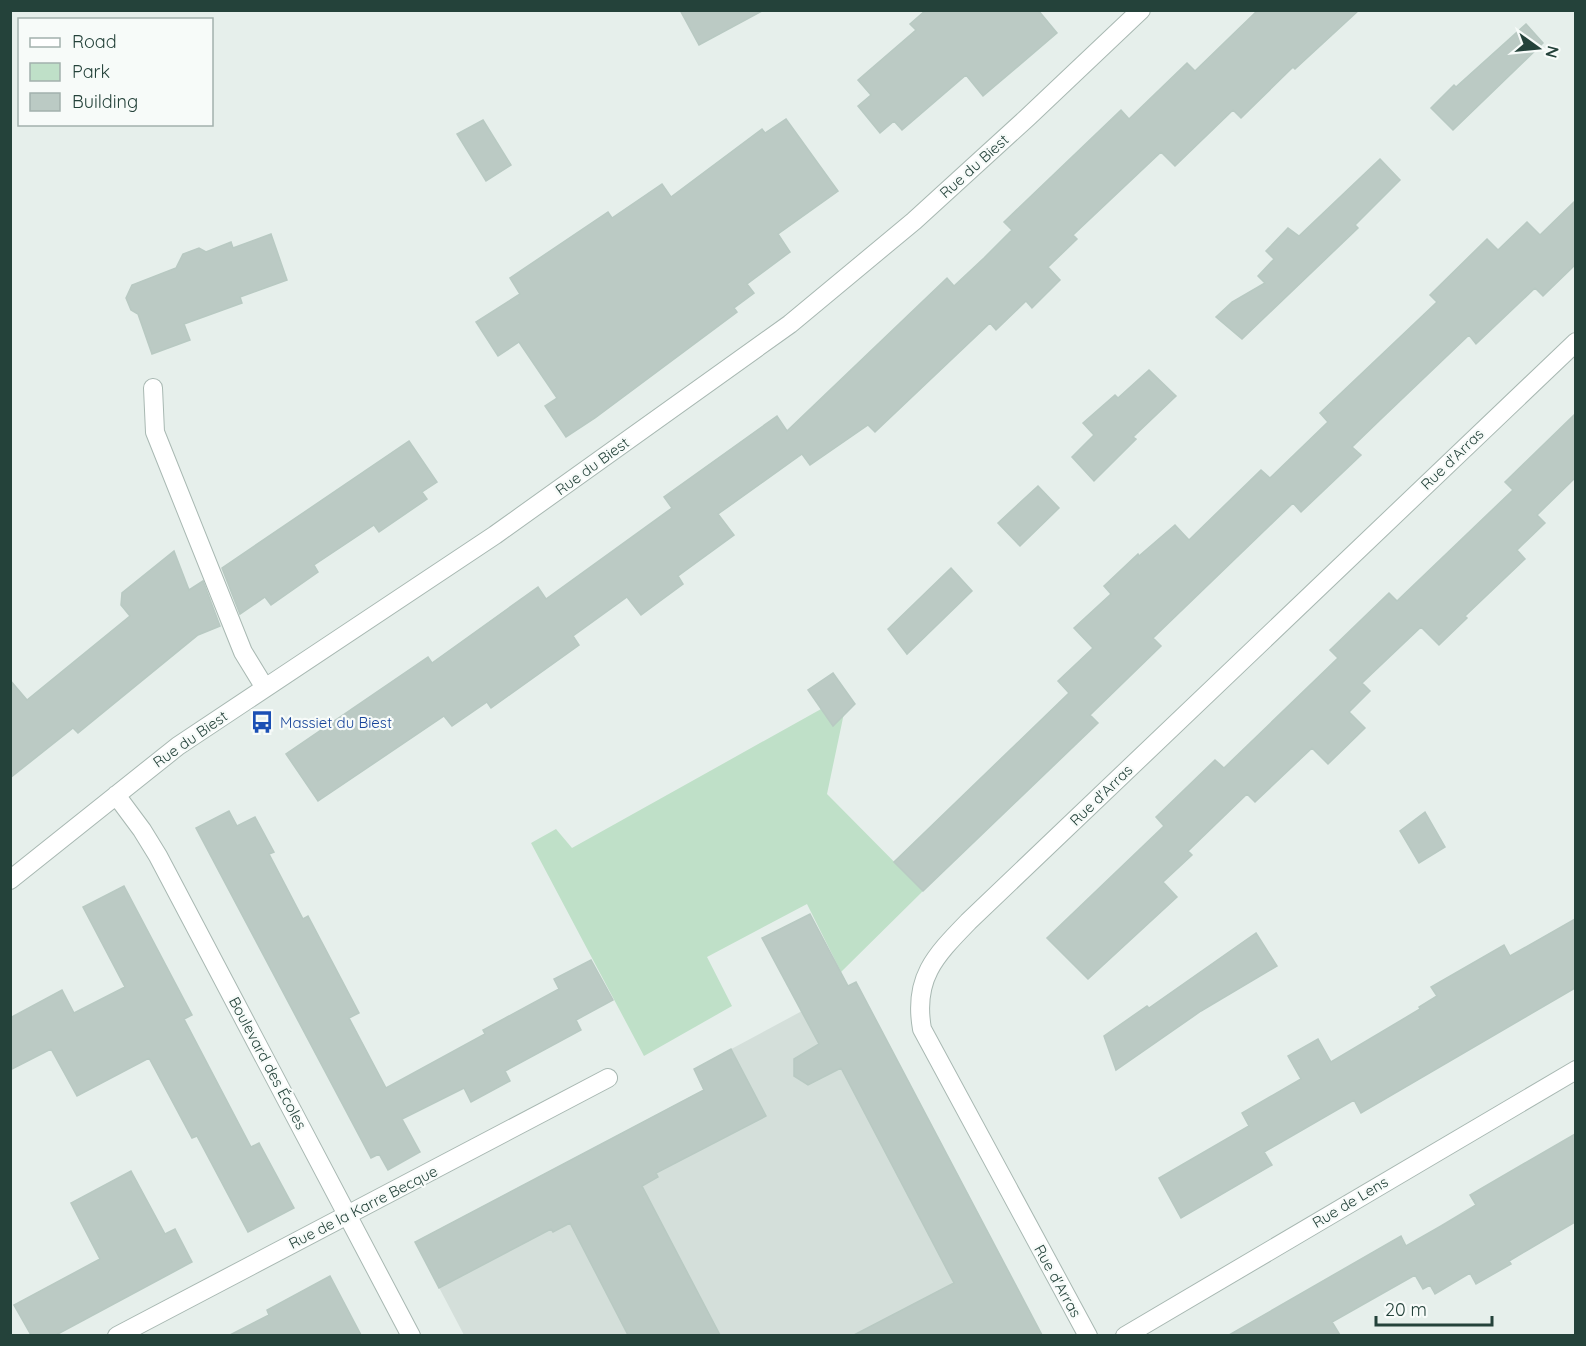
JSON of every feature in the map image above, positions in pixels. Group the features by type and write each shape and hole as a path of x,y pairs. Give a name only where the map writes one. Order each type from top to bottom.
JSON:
{"street":[{"name":"Rue du Biest","path":"10,880 178,746 495,535 790,324 921,214 1141,10"},
{"name":"Rue d'Arras","path":"1088,1335 922,1029 919,998 930,968 954,937 1575,342"},
{"path":"153,388 155,432 243,652 265,688"},
{"name":"Boulevard des Écoles","path":"116,795 151,843 411,1335"},
{"name":"Rue de Lens","path":"1133,1334 1575,1070"},
{"name":"Rue de la Karre Becque","path":"117,1335 144,1329 348,1215 608,1078"}],"shaded area":[{"path":"856,982 1042,1335 464,1335 415,1242 703,1090 694,1069"}],"green space":[{"path":"848,694 827,794 923,891 841,972 807,904 707,957 732,1006 644,1056 531,843 556,829 572,848"}],"building":[{"path":"680,10 764,10 699,45"},
{"path":"926,10 1038,10 1057,33 983,96 966,75 902,130 894,121 880,133 858,106 871,95 858,80 916,30 910,24"},
{"path":"1258,10 1359,10 1295,69 1293,67 1241,118 1233,110 1175,166 1161,152 1073,235 1077,239 1048,267 1060,280 1032,308 1026,301 996,330 990,323 875,432 868,425 810,465 802,454 718,514 734,535 678,576 683,584 641,615 627,597 573,636 579,645 491,708 487,702 452,726 444,716 318,801 286,754 428,657 432,663 538,587 546,599 672,508 664,497 777,416 787,431 947,278 954,286 984,258 1012,230 1004,222 1121,110 1129,119 1187,63 1195,71"},
{"path":"1526,24 1543,43 1453,130 1431,108 1454,85 1456,87"},
{"path":"786,119 838,191 778,234 790,252 747,284 754,293 734,308 737,312 566,437 545,406 557,398 519,342 498,356 476,322 520,294 510,278 608,212 612,218 662,184 671,197 762,129 765,133"},
{"path":"483,120 511,165 486,181 457,134"},
{"path":"1380,159 1400,180 1355,225 1358,228 1242,339 1216,317 1232,302 1265,283 1258,276 1274,259 1266,251 1288,228 1299,236"},
{"path":"1575,201 1575,265 1543,296 1535,288 1476,344 1469,335 1352,447 1361,455 1301,512 1293,503 1153,638 1161,646 1090,715 1098,723 923,891 894,862 1069,693 1058,681 1093,648 1074,628 1111,594 1104,586 1138,554 1139,556 1175,525 1189,540 1261,470 1270,478 1328,422 1320,413 1437,302 1430,295 1487,239 1498,250 1527,222 1540,235"},
{"path":"271,234 287,280 240,297 242,303 184,324 190,340 152,354 138,314 131,310 126,298 132,285 176,268 183,254 199,248 206,252 231,242 233,248"},
{"path":"1149,370 1176,396 1133,437 1136,439 1094,481 1072,457 1094,435 1083,423 1115,395 1118,398"},
{"path":"1575,414 1575,478 1537,515 1545,523 1517,550 1525,559 1465,616 1467,618 1439,645 1421,627 1362,683 1370,691 1349,712 1365,728 1328,764 1312,748 1255,802 1247,794 1188,851 1192,855 1163,882 1177,897 1088,979 1047,938 1164,826 1156,817 1215,760 1224,768 1338,658 1330,650 1389,593 1397,601 1513,490 1505,482"},
{"path":"409,441 437,482 422,492 427,499 379,532 374,525 314,565 318,572 271,605 265,597 240,614 222,568"},
{"path":"1038,486 1059,508 1020,546 998,523"},
{"path":"174,551 189,590 203,581 220,626 198,635 78,733 73,728 10,778 10,680 27,700 130,616 121,605 122,593"},
{"path":"951,568 972,591 907,654 888,629"},
{"path":"833,673 855,704 833,726 808,690"},
{"path":"229,811 237,826 255,817 274,852 269,854 303,919 308,916 359,1013 349,1018 386,1088 485,1034 483,1030 559,989 554,979 591,960 613,1000 576,1020 581,1030 505,1071 510,1081 471,1102 464,1088 402,1119 420,1152 388,1170 379,1154 371,1158 196,828"},
{"path":"1425,812 1445,847 1419,863 1400,831"},
{"path":"124,886 192,1015 184,1019 251,1147 259,1143 294,1208 248,1232 197,1136 192,1138 149,1058 77,1096 51,1049 10,1070 10,1018 62,990 74,1013 125,987 83,907"},
{"path":"810,914 848,986 856,982 1042,1335 854,1335 954,1283 841,1068 808,1085 794,1076 794,1059 819,1044 762,938"},
{"path":"1575,919 1575,988 1361,1113 1354,1100 1264,1152 1272,1165 1181,1218 1159,1178 1249,1126 1242,1113 1301,1079 1288,1056 1318,1039 1331,1062 1420,1009 1419,1007 1437,996 1431,987 1504,945 1510,956"},
{"path":"1256,933 1277,966 1201,1011 1116,1070 1104,1036 1147,1006 1149,1008"},
{"path":"731,1049 766,1116 656,1173 658,1177 642,1186 720,1335 628,1335 570,1223 553,1232 551,1229 439,1288 415,1242 704,1090 694,1069"},
{"path":"1575,1134 1575,1222 1509,1261 1511,1264 1476,1284 1470,1273 1435,1294 1430,1285 1423,1289 1415,1275 1332,1322 1340,1335 1229,1335 1401,1236 1406,1246 1441,1226 1476,1205 1470,1195"},
{"path":"131,1171 165,1234 175,1229 192,1262 56,1335 31,1335 14,1305 100,1259 71,1203"},
{"path":"330,1276 361,1335 230,1335 269,1315 267,1310"}],"place":[{"name":"Massiet du Biest","path":"262,722"}]}
